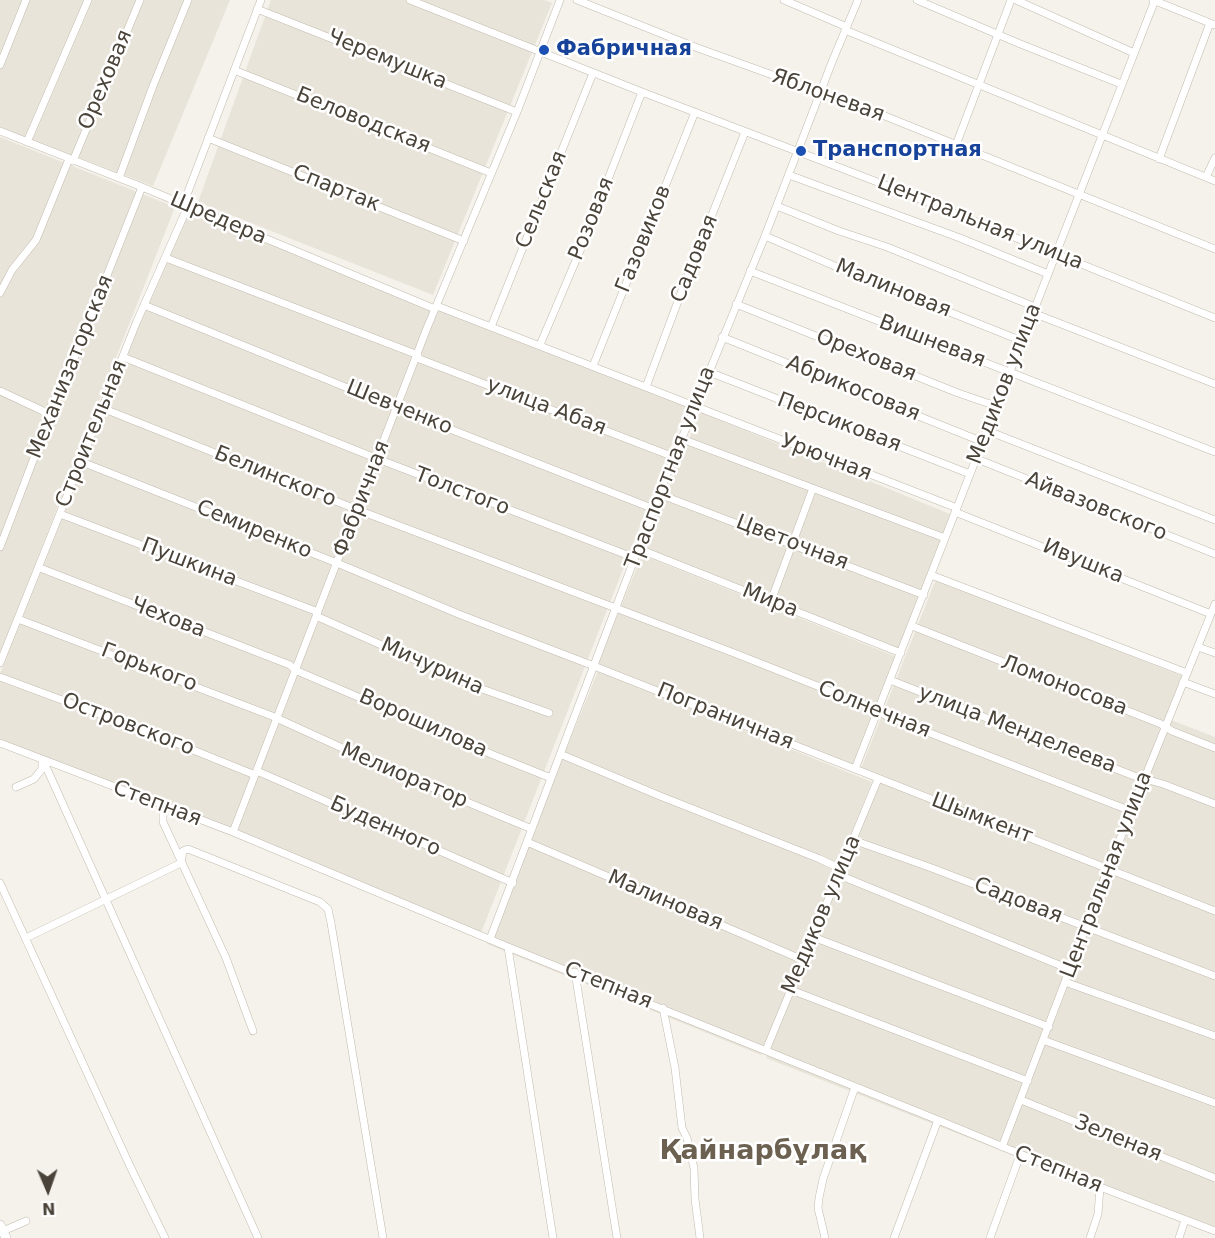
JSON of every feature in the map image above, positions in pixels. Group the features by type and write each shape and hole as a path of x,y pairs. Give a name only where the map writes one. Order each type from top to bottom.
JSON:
{"street":[{"path":"0,65 26,0"},
{"path":"27,142 88,0"},
{"name":"Ореховая","path":"0,294 12,270 36,240 140,0"},
{"path":"119,178 188,0"},
{"name":"Строительная","path":"0,663 144,305 166,258 208,138 261,0"},
{"name":"Центральная улица","path":"410,0 798,151 1215,318"},
{"name":"Фабричная","path":"233,832 436,307 517,112 560,0"},
{"name":"Яблоневая","path":"577,0 694,47 875,112 1215,249"},
{"path":"784,0 846,29 979,85 1215,181"},
{"name":"Траспортная улица","path":"490,939 659,494 765,236 858,0"},
{"path":"917,0 1121,84"},
{"path":"956,145 1011,0"},
{"path":"1016,0 1134,53"},
{"path":"1154,0 1212,24 1159,159"},
{"name":"Медиков улица","path":"855,769 1154,0"},
{"name":"Черемушка","path":"257,9 517,112"},
{"name":"Беловодская","path":"234,70 491,173"},
{"name":"Сельская","path":"491,327 594,73"},
{"name":"Розовая","path":"540,345 582,246 642,92"},
{"name":"Газовиков","path":"593,366 695,112"},
{"name":"Шредера","path":"0,131 436,307 696,406"},
{"name":"Садовая","path":"646,387 745,132"},
{"name":"Спартак","path":"208,138 464,241"},
{"path":"1206,177 1215,158"},
{"path":"789,175 970,242 1048,274"},
{"name":"Механизаторская","path":"0,547 47,424 47,414 72,364 142,187"},
{"path":"777,206 887,247 1215,384"},
{"name":"Малиновая","path":"765,236 844,270 1022,340"},
{"name":"улица Абая","path":"166,258 674,458"},
{"name":"Вишневая","path":"750,271 1215,452"},
{"name":"Ореховая","path":"736,304 996,406"},
{"name":"Шевченко","path":"144,305 654,508"},
{"name":"Абрикосовая","path":"722,337 983,441"},
{"name":"Толстого","path":"123,357 635,558"},
{"name":"Персиковая","path":"709,372 970,474"},
{"path":"0,391 47,414"},
{"name":"Урючная","path":"696,406 956,510"},
{"name":"Белинского","path":"102,408 358,510 617,608"},
{"path":"988,430 1215,520"},
{"path":"682,439 945,538"},
{"name":"Айвазовского","path":"977,459 1215,554"},
{"name":"Семиренко","path":"82,462 338,563 461,615 594,666"},
{"path":"771,601 813,488"},
{"name":"Цветочная","path":"659,494 924,595"},
{"name":"Ивушка","path":"956,510 1214,609"},
{"name":"Пушкина","path":"60,514 317,614"},
{"name":"Мира","path":"639,549 901,653"},
{"name":"Чехова","path":"40,568 290,665 295,670"},
{"path":"931,575 1187,673"},
{"name":"Солнечная","path":"617,608 1131,812"},
{"name":"Центральная улица","path":"1002,1147 1108,869 1214,609"},
{"name":"Мичурина","path":"317,614 482,689 549,714"},
{"name":"Горького","path":"18,619 278,720"},
{"name":"Ломоносова","path":"912,627 1161,724 1215,748"},
{"path":"1198,647 1215,653"},
{"name":"Пограничная","path":"594,666 855,769"},
{"name":"Ворошилова","path":"295,670 551,778"},
{"name":"Островского","path":"0,677 256,773"},
{"name":"улица Менделеева","path":"890,680 1134,776 1215,804"},
{"path":"1183,682 1215,694"},
{"name":"Мелиоратор","path":"278,720 532,829"},
{"name":"Степная","path":"0,743 233,832 508,947 575,972 1020,1155 1215,1231"},
{"path":"560,754 820,859 840,872 1069,969"},
{"path":"16,787 34,779 40,773 43,760"},
{"path":"43,760 258,1238"},
{"name":"Шымкент","path":"855,769 1215,910"},
{"name":"Буденного","path":"256,773 513,883"},
{"name":"Медиков улица","path":"766,1050 878,779"},
{"path":"163,806 163,822 226,958 253,1031"},
{"name":"Садовая","path":"853,840 1215,976"},
{"name":"Малиновая","path":"527,842 803,960"},
{"path":"181,863 183,851 188,849 320,902 328,909 383,1238"},
{"path":"26,938 181,863"},
{"path":"0,883 165,1238"},
{"path":"813,937 1048,1027"},
{"path":"508,947 553,1238"},
{"path":"575,972 617,1238"},
{"path":"1065,982 1215,1036"},
{"path":"791,990 1028,1081"},
{"path":"663,1008 675,1068 682,1128 687,1138 694,1168 700,1238"},
{"path":"1043,1040 1215,1103"},
{"path":"825,1238 818,1208 819,1198 823,1179 855,1087"},
{"name":"Зеленая","path":"1021,1100 1215,1178"},
{"path":"894,1238 938,1120"},
{"path":"990,1238 1020,1155"},
{"path":"1090,1238 1098,1214 1100,1187"},
{"path":"1179,1238 1185,1220"},
{"path":"3,1231 26,1221"}],"shaded area":[{"path":"0,0 230,0 153,186 0,127"},
{"path":"271,0 544,0 552,3 433,295 198,202"},
{"path":"0,137 175,207 0,654"},
{"path":"184,209 687,405 481,933 0,746 0,674 97,432 144,305"},
{"path":"700,412 955,516 901,653 643,552"},
{"path":"642,555 897,657 851,771 596,668"},
{"path":"936,579 1187,678 999,1150 766,1058 879,776 861,768"},
{"path":"598,671 872,782 761,1055 487,944"},
{"path":"1171,720 1215,737 1215,1231 1004,1150"}],"place":[{"name":"Фабричная","path":"544,50"},
{"name":"Транспортная","path":"801,151"}],"district":[{"name":"Қайнарбұлақ","path":"763,1152"}]}
